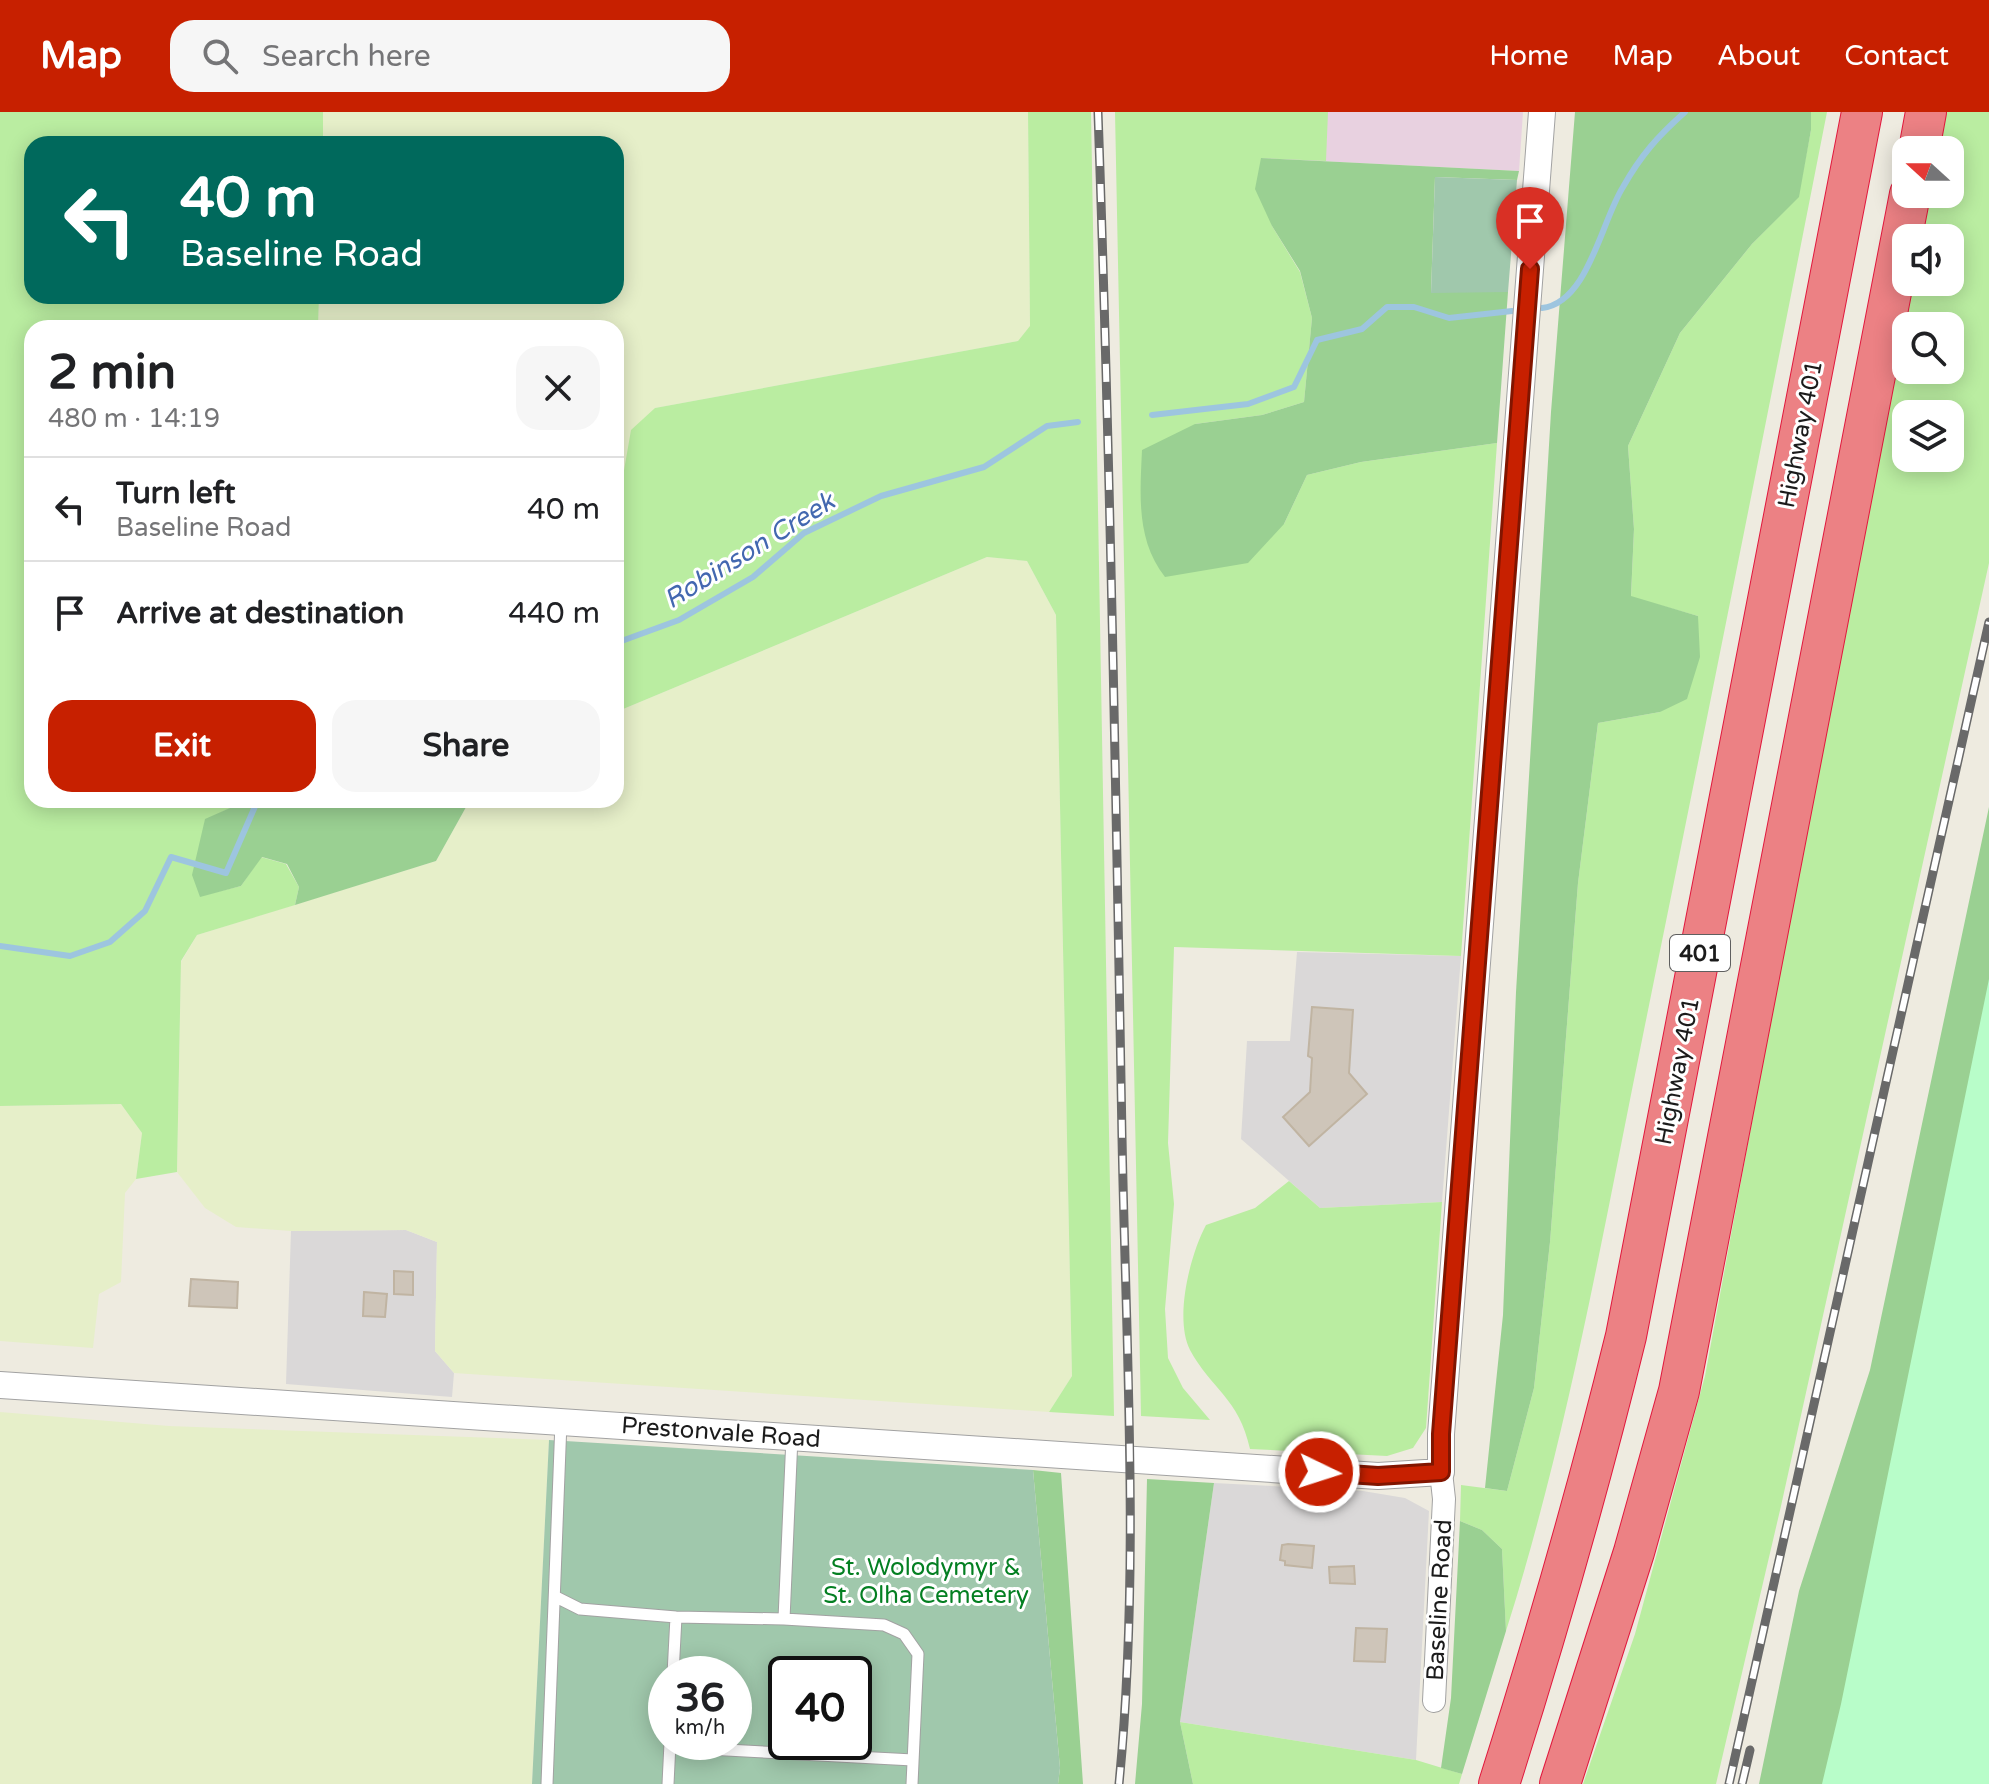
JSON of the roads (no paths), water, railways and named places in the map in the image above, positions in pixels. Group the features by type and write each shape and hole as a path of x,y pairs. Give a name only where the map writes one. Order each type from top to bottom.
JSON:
{"highway":[{"name":"Highway 401","path":"1499,1784 1548,1630 1590,1482 1626,1336 1862,112"},
{"path":"1922,136 1926,112"},
{"name":"401","path":"1560,1784 1634,1552 1679,1391 1907,208"}],"street":[{"name":"Baseline Road","path":"1434,1701 1444,1499 1441,1434 1542,112"},
{"name":"Prestonvale Road","path":"0,1385 1378,1476 1441,1472"}],"lane":[{"path":"547,1784 561,1421"},
{"path":"784,1619 792,1436"},
{"path":"556,1597 580,1609 676,1617 884,1625 904,1634 918,1654 912,1784"},
{"path":"674,1656 676,1617"},
{"path":"752,1750 913,1760"},
{"path":"668,1784 669,1760"}],"waterway":[{"name":"Robinson Creek","path":"1542,308 1558,303 1582,277 1630,176 1651,146 1685,112"},
{"name":"Robinson Creek","path":"1152,415 1248,404 1294,387 1317,340 1362,329 1387,307 1414,307 1449,318 1512,311"},
{"name":"Robinson Creek","path":"624,640 679,620 753,577 804,533 881,496 984,467 1047,426 1078,422"},
{"name":"Robinson Creek","path":"0,946 70,956 110,942 145,911 171,857 226,873 254,808"}],"railway":[{"path":"1098,112 1130,1461 1129,1623 1119,1784"},
{"path":"1729,1784 1989,622"},
{"path":"1742,1784 1750,1750"}],"park label":[{"name":"St. Wolodymyr & St. Olha Cemetery","path":"926,1581"}]}
